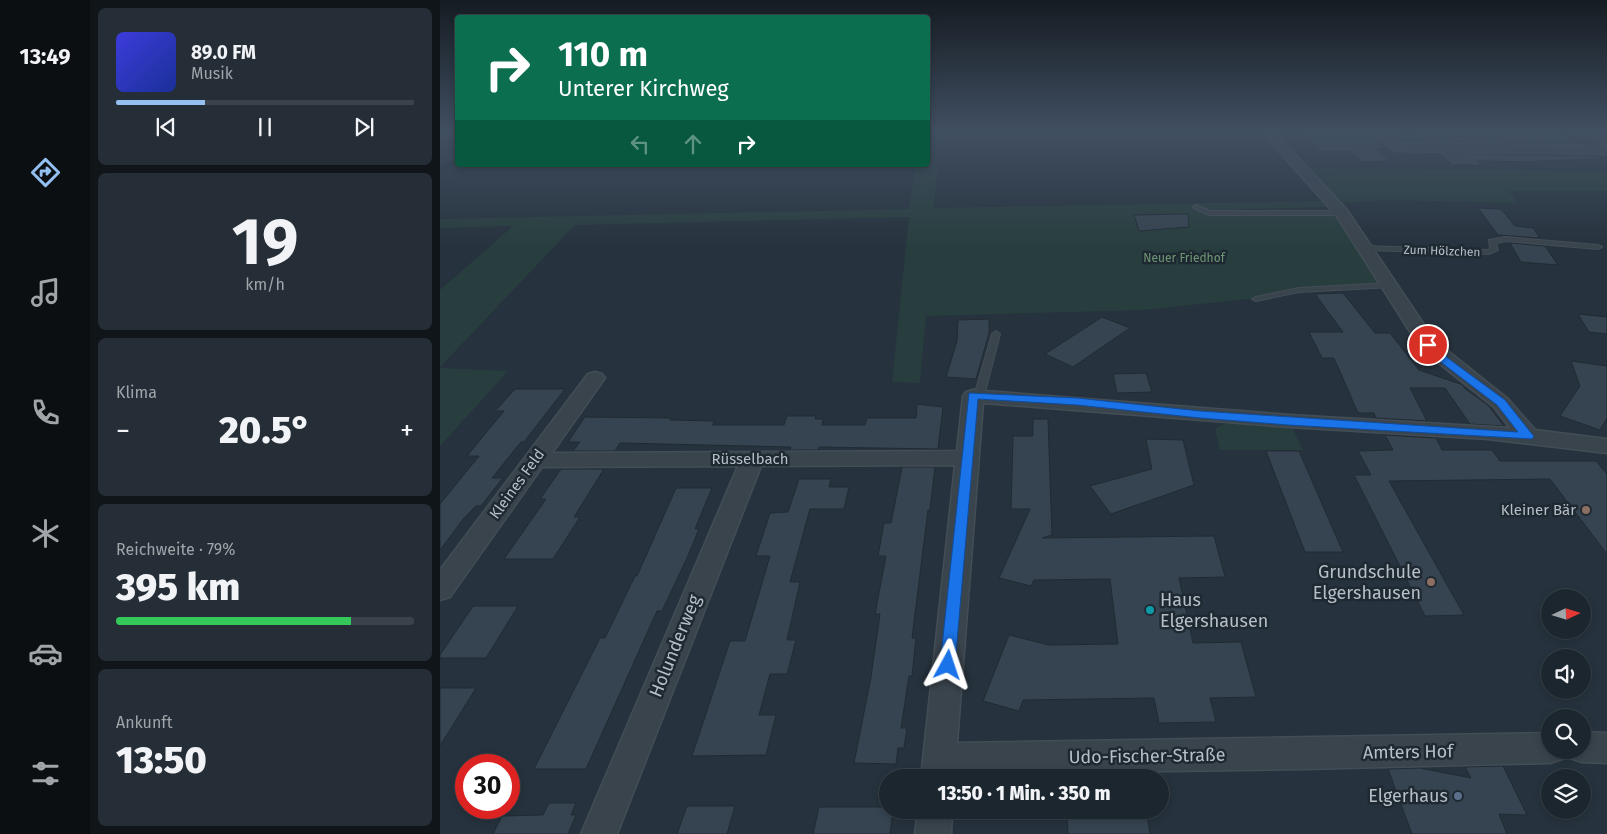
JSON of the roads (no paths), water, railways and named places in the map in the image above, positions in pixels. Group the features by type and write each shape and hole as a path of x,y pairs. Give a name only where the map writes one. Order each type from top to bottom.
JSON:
{"street":[{"path":"1302,169 1342,213 1428,345 1501,403 1528,436"},
{"name":"Kleines Feld","path":"440,590 595,378"},
{"path":"938,768 966,458 976,396 1077,402 1200,415 1528,436 1607,446"},
{"name":"Rüsselbach","path":"535,460 966,458"},
{"name":"Holunderweg","path":"599,834 752,459"},
{"name":"Amters Hof","path":"1265,754 1541,748"},
{"path":"1591,748 1607,748"},
{"name":"Udo-Fischer-Straße","path":"938,768 1265,754"},
{"path":"933,834 934,819"}],"lane":[{"path":"1196,207 1209,213 1342,213"},
{"name":"Zum Hölzchen","path":"1365,248 1489,252 1494,250 1492,242 1505,239 1598,247"},
{"path":"1256,299 1299,290 1389,285"},
{"path":"976,396 996,334"}],"place":[{"name":"Kleiner Bär","path":"1586,510"},
{"name":"Grundschule Elgershausen","path":"1431,582"},
{"name":"Haus Elgershausen","path":"1150,610"},
{"name":"Elgerhaus","path":"1458,796"}],"park label":[{"name":"Neuer Friedhof","path":"1184,258"}]}
